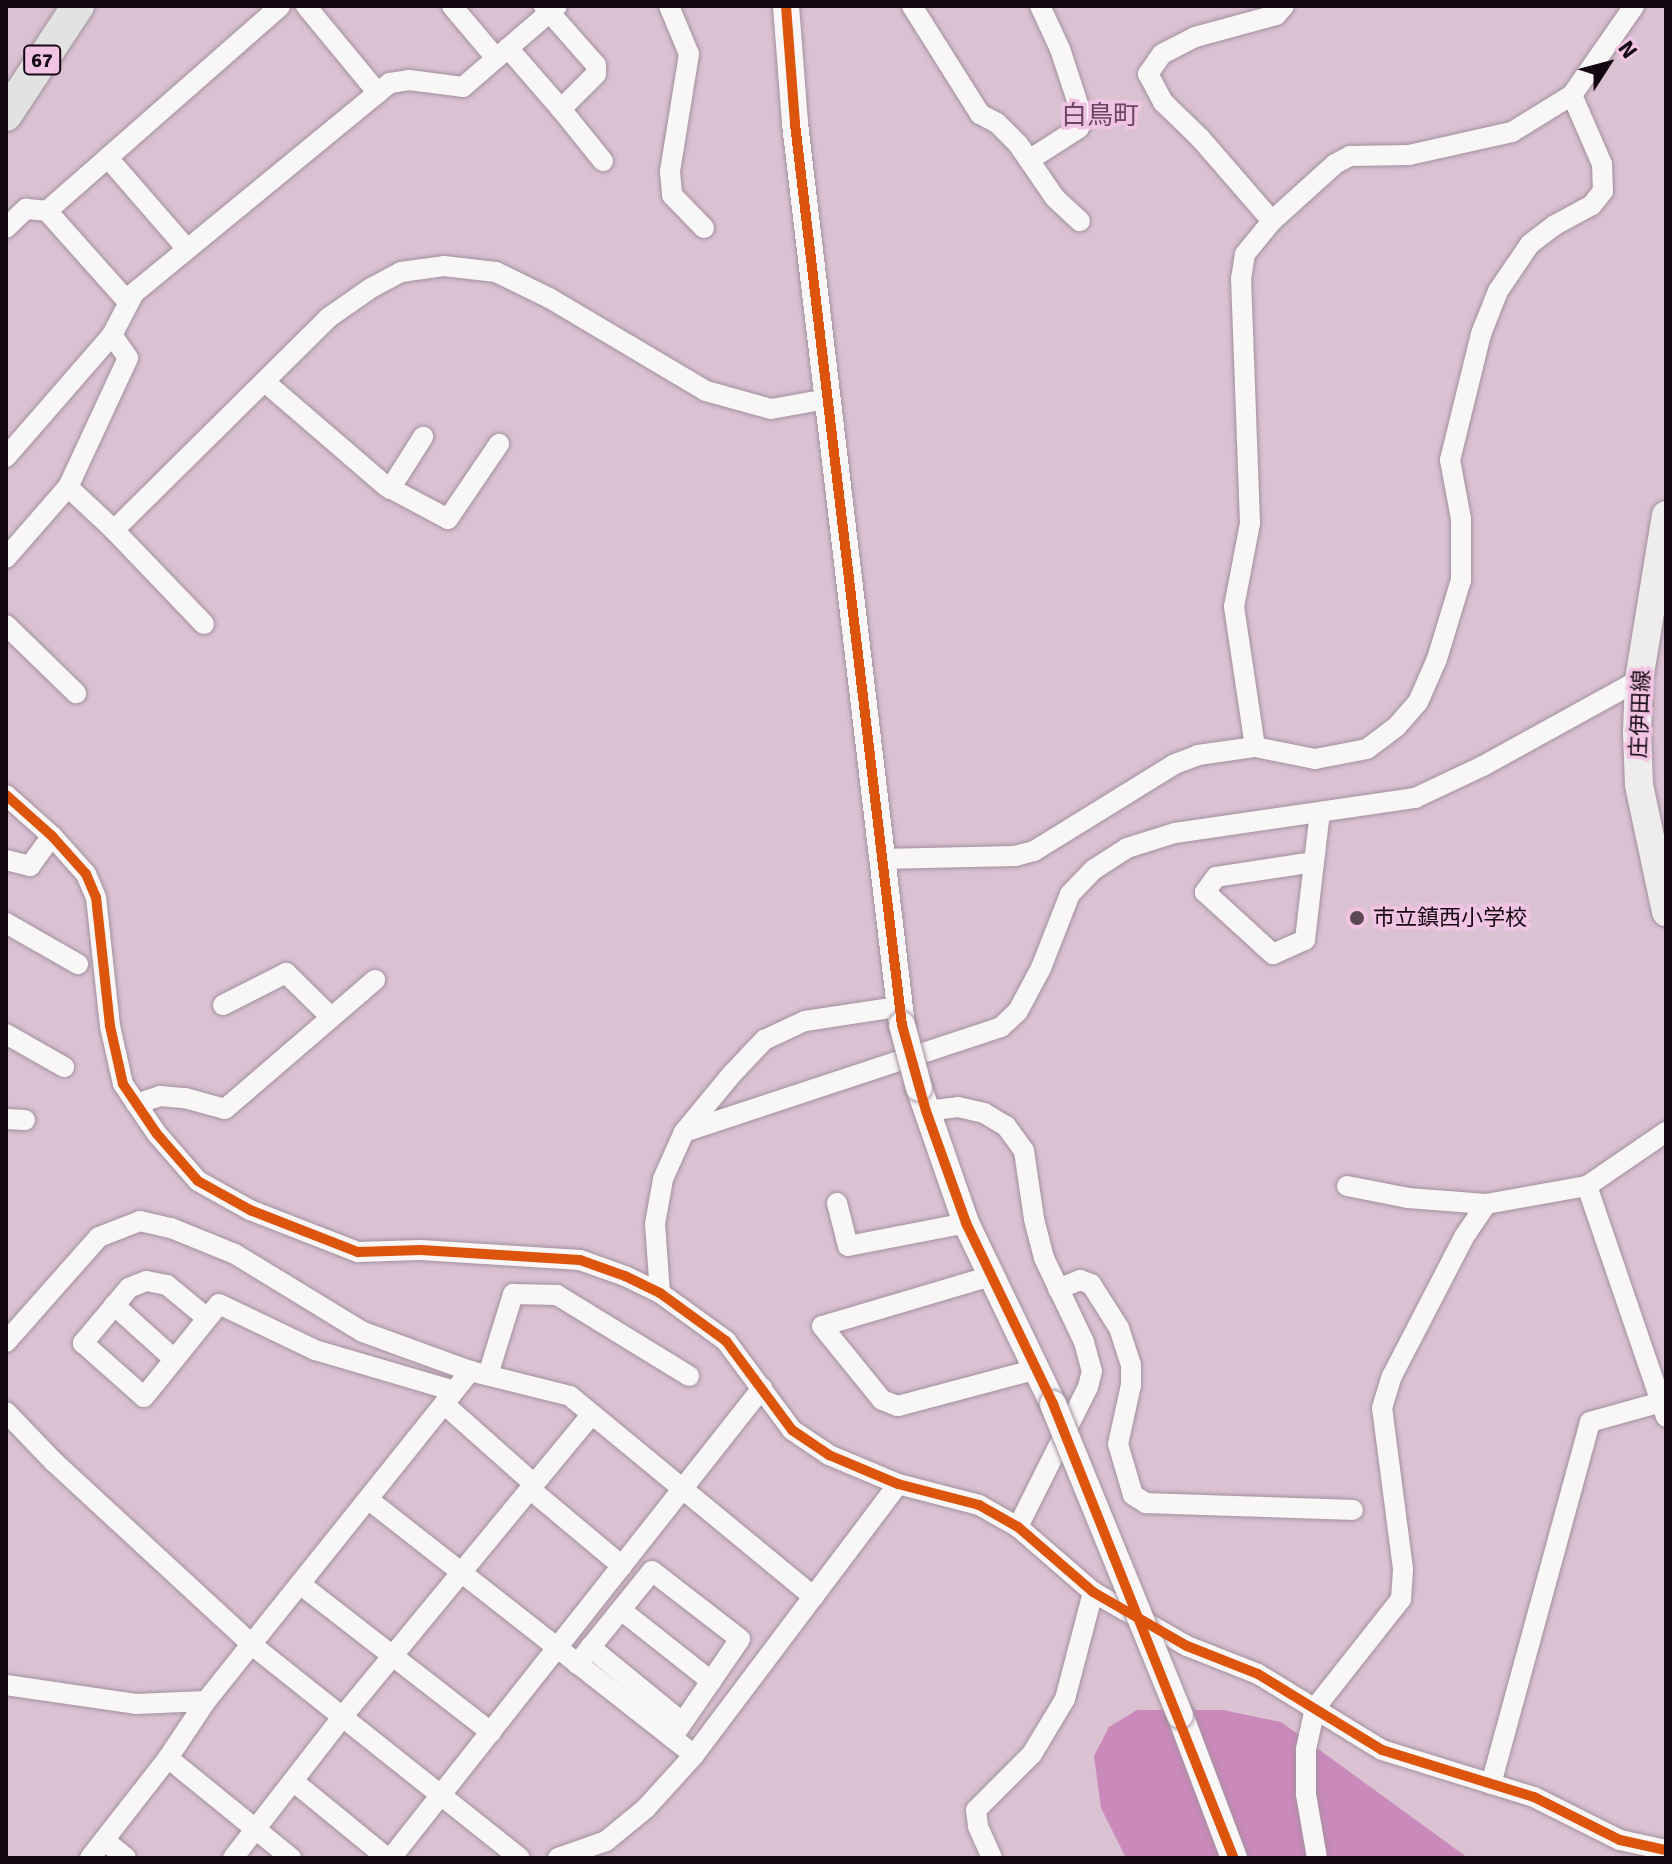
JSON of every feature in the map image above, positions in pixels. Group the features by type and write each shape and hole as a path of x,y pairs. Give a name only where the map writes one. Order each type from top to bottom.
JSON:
{"main road":[{"name":"67","path":"6,115 78,6"},
{"name":"庄伊田線","path":"1666,515 1639,680 1639,785 1666,912"}],"street":[{"path":"47,211 280,6"},
{"path":"306,6 378,93"},
{"path":"452,6 561,109 603,161"},
{"path":"669,6 689,54 670,171 672,195 704,228"},
{"path":"786,6 795,124 900,1016 923,1099 966,1223 1053,1404 1180,1715 1234,1858"},
{"path":"912,6 980,114 997,123 1029,160 1055,198 1080,221"},
{"path":"1029,160 1079,128 1083,119 1060,49 1040,6"},
{"path":"1272,221 1200,138 1163,102 1148,74 1162,54 1195,37 1276,15 1284,6"},
{"path":"1255,747 1234,607 1250,523 1241,279 1245,254 1272,221 1335,164 1350,156 1409,155 1512,132 1572,95 1634,6"},
{"path":"6,457 112,335 134,293 390,83 409,80 463,87 550,8 596,65 596,74 561,109"},
{"path":"881,859 1015,856 1034,851 1175,764 1198,755 1255,747 1315,759 1367,749 1396,727 1418,702 1437,659 1461,580 1461,519 1450,460 1481,334 1498,291 1530,244 1555,225 1592,205 1603,191 1602,164 1572,95"},
{"path":"108,158 187,249"},
{"path":"6,228 26,209 47,211 129,303"},
{"path":"114,530 328,318 371,288 401,272 444,266 496,272 551,299 706,391 771,409 827,399"},
{"path":"6,558 68,487 128,358 112,335"},
{"path":"265,382 390,489 448,519 499,444"},
{"path":"390,489 423,437"},
{"path":"68,487 204,624"},
{"path":"6,625 76,693"},
{"path":"684,1132 1001,1027 1018,1011 1041,968 1070,894 1093,870 1127,848 1175,833 1415,798 1483,766 1639,680"},
{"path":"6,795 52,836 86,874 96,897 110,1026 123,1084 157,1134 198,1181 250,1210 358,1252 421,1250 580,1260 660,1293 726,1341 792,1430 829,1455 898,1484 979,1505 1018,1527 1093,1592 1187,1646 1258,1674 1382,1750 1534,1797 1620,1840 1666,1850"},
{"path":"1314,862 1216,877 1205,892 1273,954 1305,940 1320,812"},
{"path":"6,860 30,866 52,836"},
{"path":"6,923 78,964"},
{"path":"223,1005 286,973 331,1017"},
{"path":"136,1104 160,1096 185,1098 225,1109 375,980"},
{"path":"660,1293 655,1224 663,1179 684,1132 764,1040 805,1021 900,1016"},
{"path":"6,1034 64,1067"},
{"path":"923,1099 984,1113 1006,1126 1024,1151 1034,1219 1058,1289 1084,1342 1092,1371 1088,1387 1018,1527"},
{"path":"1347,1186 1408,1198 1486,1204 1587,1186 1666,1132"},
{"path":"1491,1784 1590,1422 1664,1409 1587,1186"},
{"path":"837,1203 848,1246 966,1223"},
{"path":"1317,1858 1306,1794 1306,1749 1315,1708 1401,1599 1403,1569 1382,1408 1392,1376 1464,1237 1486,1204"},
{"path":"6,1342 99,1237 140,1221 171,1228 235,1254 363,1332 479,1373 570,1396 814,1597"},
{"path":"991,1276 822,1326 882,1400 898,1406 1037,1369"},
{"path":"1058,1289 1080,1280 1091,1284 1119,1328 1131,1364 1131,1385 1118,1444 1133,1495 1146,1503 1353,1510"},
{"path":"207,1318 167,1285 146,1281 129,1288 83,1343 144,1397 219,1304 315,1350 449,1398 532,1487 622,1566"},
{"path":"90,1858 168,1758 206,1701 449,1398 479,1373 513,1294 557,1295 689,1376"},
{"path":"114,1305 174,1359"},
{"path":"293,1781 389,1858 558,1649 762,1388"},
{"path":"6,1412 54,1462 252,1645 520,1858"},
{"path":"233,1858 343,1716 592,1414"},
{"path":"558,1858 606,1841 646,1808 694,1755 898,1484"},
{"path":"369,1500 577,1664 677,1730"},
{"path":"577,1664 652,1571 740,1639 677,1730"},
{"path":"300,1584 491,1732"},
{"path":"992,1858 978,1826 976,1810 1032,1754 1065,1699 1093,1592"},
{"path":"621,1610 711,1681"},
{"path":"590,1647 677,1730 694,1755"},
{"path":"6,1685 136,1704 206,1701"},
{"path":"168,1758 291,1858"},
{"path":"104,1840 126,1858"}],"shaded area":[{"path":"1137,1710 1223,1710 1281,1722 1468,1858 1126,1858 1101,1808 1094,1756 1109,1727"}],"cycle path":[{"path":"786,6 795,124 902,1025 926,1111 966,1223 1053,1404 1234,1858"},
{"path":"6,795 52,836 86,874 96,897 110,1026 123,1084 157,1134 198,1181 250,1210 358,1252 421,1250 580,1260 625,1276 660,1293 726,1341 792,1430 829,1455 898,1484 979,1505 1018,1527 1093,1592 1187,1646 1258,1674 1382,1750 1534,1797 1620,1840 1666,1850"}],"place":[{"name":"市立鎮西小学校","path":"1357,918"}],"district":[{"name":"白鳥町","path":"1100,117"}]}
